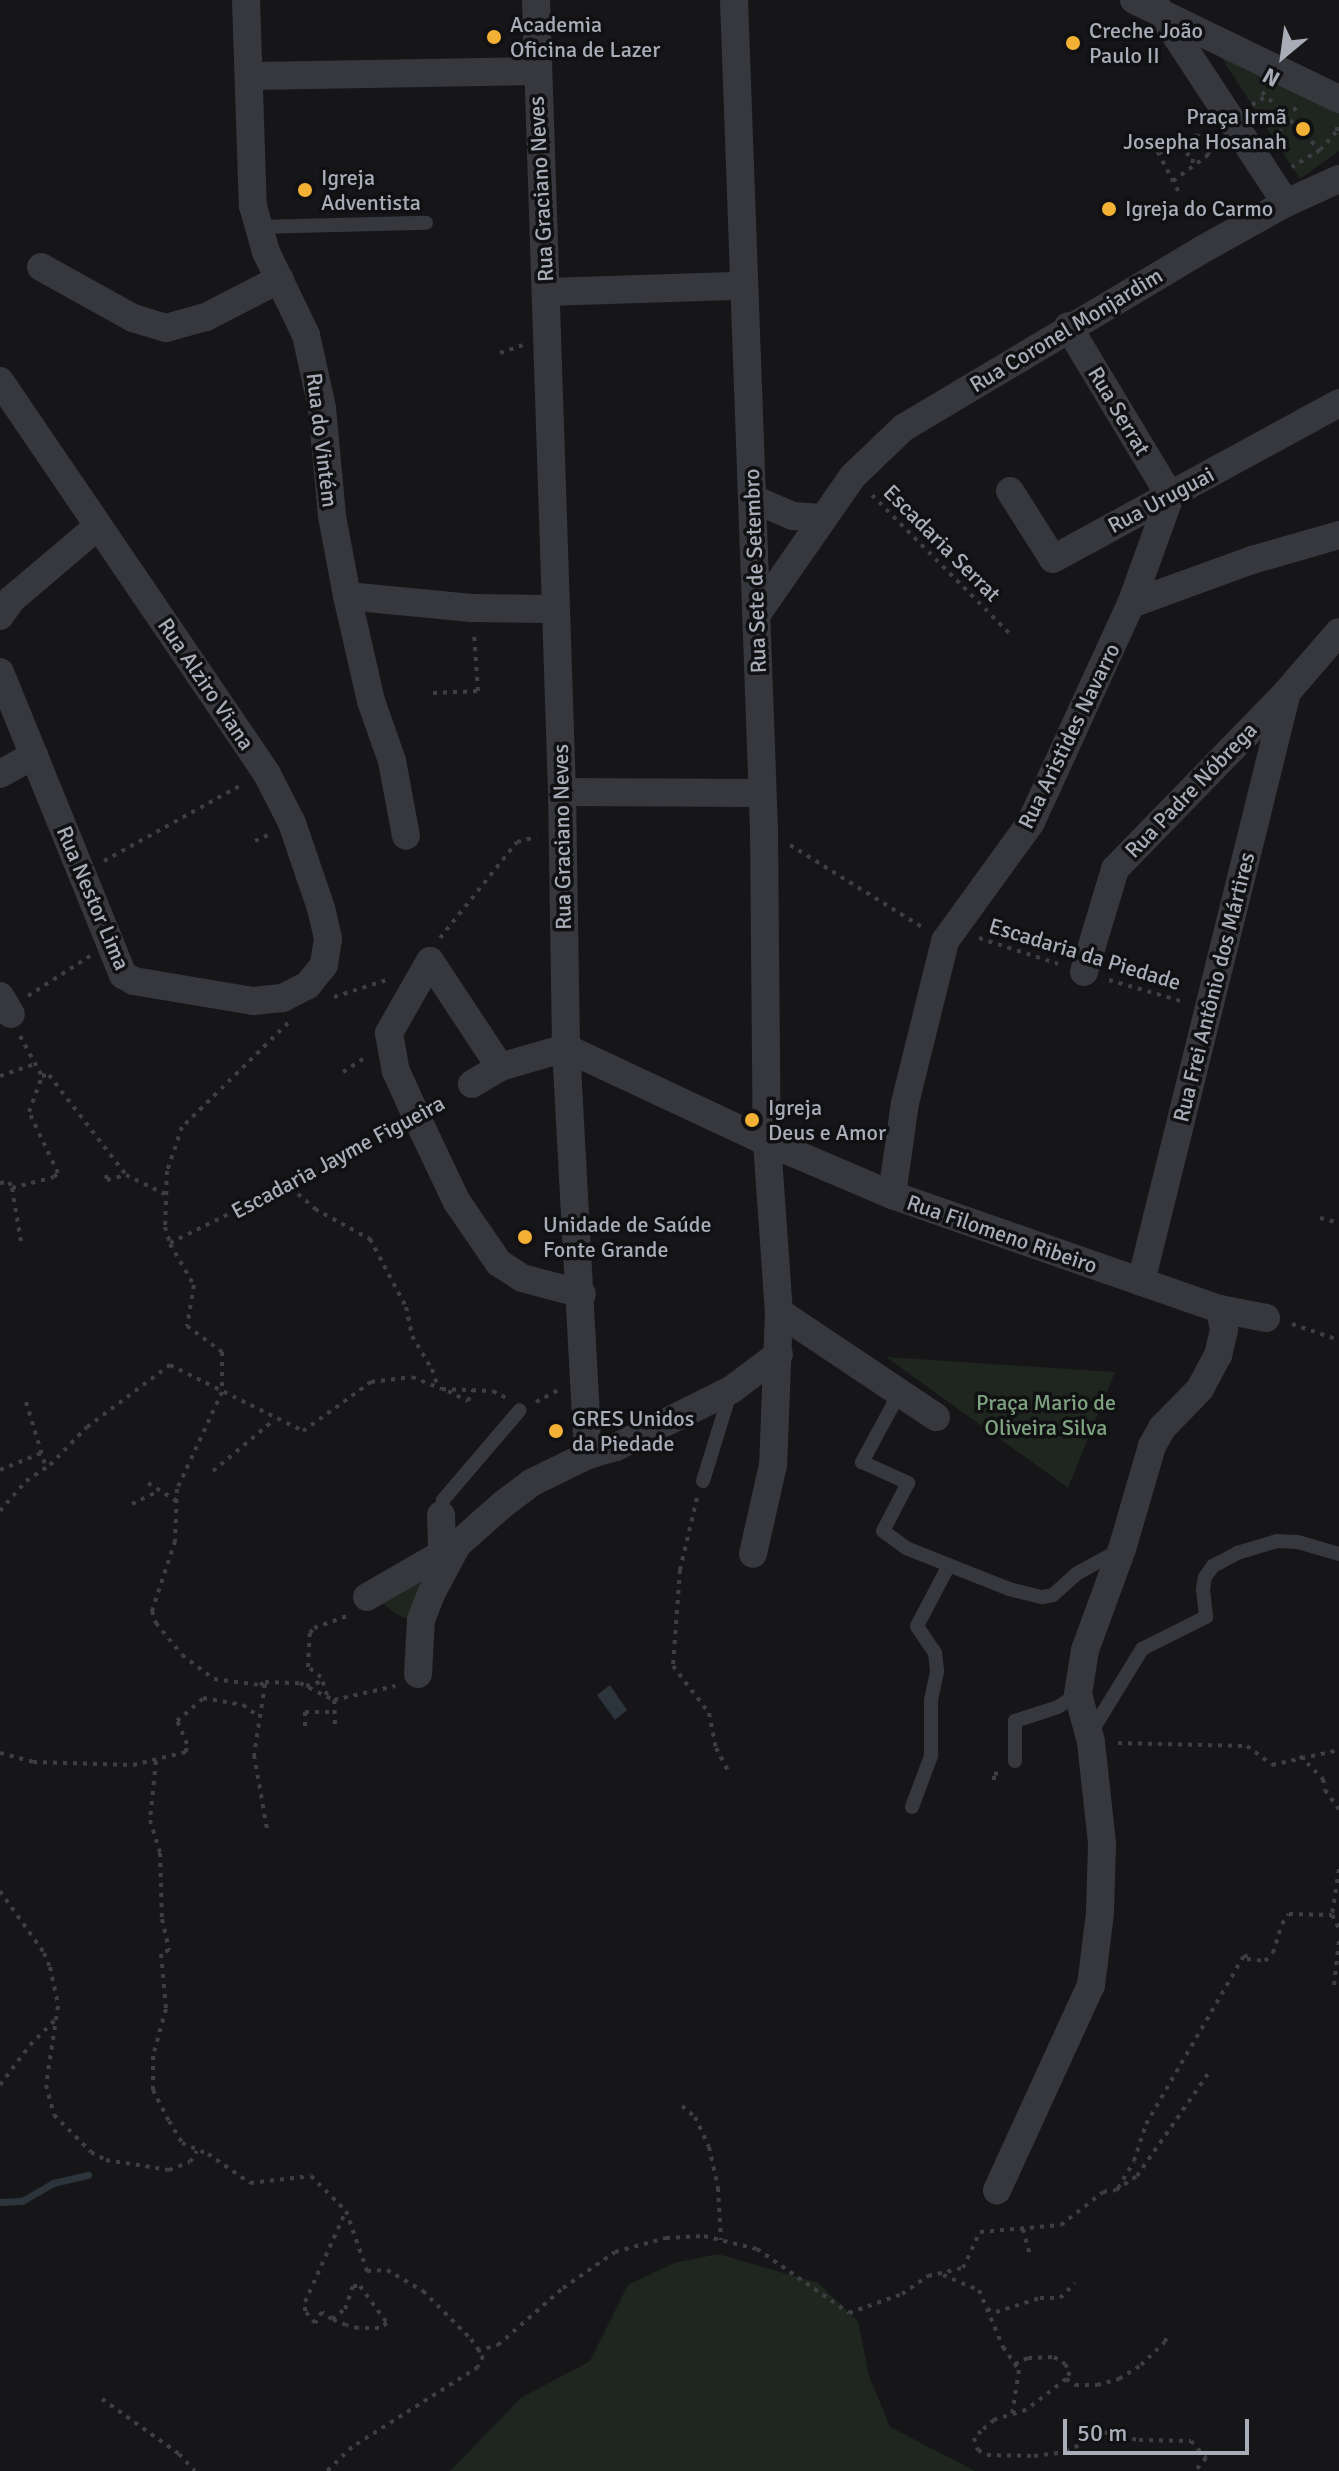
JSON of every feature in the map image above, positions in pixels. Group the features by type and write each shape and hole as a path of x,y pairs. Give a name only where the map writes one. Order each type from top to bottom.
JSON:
{"street":[{"name":"Rua do Vintém","path":"246,0 249,167 257,227 306,335 322,408 332,516 347,596 371,701 392,761 406,836"},
{"name":"Rua Graciano Neves","path":"536,0 562,792 566,1048 582,1294 582,1375 588,1455"},
{"name":"Rua Sete de Setembro","path":"734,0 764,829 767,1142"},
{"path":"1146,5 1338,107"},
{"path":"1146,5 1225,108 1286,203"},
{"path":"249,76 536,71"},
{"name":"Rua Coronel Monjardim","path":"757,614 853,476 903,428 1068,326 1286,203 1339,179"},
{"path":"41,267 133,318 166,328 206,317 280,279"},
{"path":"546,292 742,286"},
{"name":"Rua Serrat","path":"1068,326 1170,496"},
{"name":"Rua Alziro Viana","path":"0,381 267,774 292,823 321,908 328,939 324,965 288,1008"},
{"name":"Rua Uruguai","path":"1010,491 1053,559 1339,403"},
{"name":"Rua Aristides Navarro","path":"892,1195 905,1103 948,935 1031,822 1131,604 1170,496"},
{"path":"753,499 793,516 822,518"},
{"path":"0,616 12,599 98,526"},
{"path":"1131,604 1252,560 1339,535"},
{"path":"347,596 471,608 555,609"},
{"name":"Rua Padre Nóbrega","path":"1084,972 1115,869 1287,692 1339,632"},
{"name":"Rua Nestor Lima","path":"0,672 109,944 127,979 288,1008"},
{"name":"Rua Frei Antônio dos Mártires","path":"1141,1282 1287,692"},
{"path":"0,774 34,755"},
{"path":"562,792 762,793"},
{"path":"500,1067 430,961 389,1033 396,1071 418,1120 457,1202 499,1263 522,1278 582,1294"},
{"path":"472,1084 500,1067 566,1048"},
{"name":"Rua Filomeno Ribeiro","path":"566,1048 767,1142 892,1195 1141,1282 1177,1291 1222,1319 1266,1318"},
{"path":"753,1554 773,1465 779,1354 767,1142"},
{"path":"779,1312 936,1417"},
{"path":"997,2190 1091,1985 1099,1927 1102,1844 1090,1738 1078,1694 1085,1650 1122,1549 1152,1446 1162,1428 1200,1389 1218,1355 1222,1319"},
{"path":"362,1604 449,1549 531,1483 588,1455 616,1447 731,1390 779,1354"},
{"path":"410,1680 421,1620 449,1549 441,1515"}],"lane":[{"path":"257,227 426,223"},
{"path":"703,1481 731,1390"},
{"path":"900,1392 862,1462 908,1483 883,1531 906,1548 1009,1589 1042,1597 1053,1595 1076,1574 1122,1549"},
{"path":"441,1515 443,1500 520,1410"},
{"path":"1090,1738 1142,1649 1206,1617 1203,1589 1205,1577 1213,1566 1237,1553 1277,1541 1298,1542 1339,1554"},
{"path":"912,1807 931,1756 931,1700 937,1671 935,1653 917,1626 949,1565"},
{"path":"1015,1761 1015,1721 1058,1707 1078,1694"}],"path":[{"path":"1258,88 1320,150"},
{"path":"1272,145 1280,140 1277,122 1306,101"},
{"path":"1287,171 1320,150 1337,131 1338,107"},
{"path":"1173,181 1212,149 1213,135 1225,108"},
{"path":"1153,143 1181,196"},
{"path":"1179,146 1193,159 1192,167"},
{"name":"Escadaria Serrat","path":"853,476 1009,633"},
{"path":"433,693 478,691 471,608"},
{"path":"82,874 255,777 267,774"},
{"name":"Escadaria da Piedade","path":"764,829 948,935 1210,1009"},
{"path":"461,914 517,842 562,836"},
{"path":"42,1076 8,1011 61,978 62,972 109,944"},
{"path":"330,999 365,985 422,976"},
{"path":"288,1008 182,1127 167,1171 165,1227 170,1243 194,1285 187,1326 222,1352 222,1392 192,1449 177,1489 175,1541 152,1611 165,1638 206,1676 241,1684 260,1685 265,1682 306,1686 334,1700"},
{"path":"0,1076 35,1064"},
{"path":"42,1076 49,1075 126,1175 165,1194"},
{"path":"12,1188 54,1177 58,1173 29,1112 42,1076"},
{"name":"Escadaria Jayme Figueira","path":"170,1243 293,1185 418,1120"},
{"path":"106,1175 107,1180 126,1175"},
{"path":"0,1183 9,1182 12,1188 21,1242"},
{"path":"293,1185 315,1209 370,1239 406,1307 412,1336 432,1369 438,1387"},
{"path":"1320,1218 1339,1223"},
{"path":"1266,1318 1339,1340"},
{"path":"0,1511 26,1481 46,1468 87,1427 170,1365 274,1420 303,1431 371,1382 412,1377 468,1401 473,1390"},
{"path":"447,1390 499,1393 520,1410 582,1375"},
{"path":"26,1402 44,1452 46,1468"},
{"path":"213,1471 274,1420"},
{"path":"0,1470 44,1452"},
{"path":"703,1481 687,1532 680,1570 673,1666 709,1713 716,1748 728,1771"},
{"path":"148,1483 157,1492 177,1501"},
{"path":"132,1504 157,1492"},
{"path":"327,1695 323,1681 308,1667 310,1633 314,1628 362,1604"},
{"path":"334,1700 410,1680"},
{"path":"306,1686 323,1681"},
{"path":"265,1682 254,1755 268,1834"},
{"path":"0,1753 33,1762 133,1765 186,1752 187,1744 177,1721 195,1702 219,1699 243,1705 258,1716"},
{"path":"334,1700 335,1724"},
{"path":"305,1726 305,1712 333,1712"},
{"path":"1090,1738 1247,1746 1272,1765 1300,1756 1339,1750"},
{"path":"1300,1756 1323,1779 1325,1790 1339,1809"},
{"path":"156,1761 150,1820 160,1853 162,1919 169,1950 161,1954 166,2009 153,2056 153,2090 182,2143 225,2165 250,2183 311,2176 346,2211 367,2271 387,2270 423,2291 471,2339 483,2356 478,2367 352,2447 327,2471"},
{"path":"1339,1869 1332,1915 1339,1928"},
{"path":"0,1891 44,1953 58,2006 46,2085 49,2105 77,2141 106,2160 155,2170 181,2167 197,2151"},
{"path":"1116,2190 1134,2161 1146,2124 1245,1954 1247,1959 1265,1961 1273,1953 1282,1924 1289,1914 1332,1915"},
{"path":"1334,1985 1339,1941"},
{"path":"0,2085 30,2045 56,2019"},
{"path":"477,2351 498,2345 563,2288 615,2252 666,2238 704,2236 757,2249 849,2313 909,2292 928,2276 963,2268 980,2232 1061,2225 1103,2192 1116,2190 1137,2176 1151,2161 1208,2074"},
{"path":"682,2106 695,2117 709,2147 718,2188 721,2240"},
{"path":"332,2319 345,2309 353,2286 360,2286 387,2323 379,2328 358,2328 332,2319 322,2312 315,2323 305,2311 305,2302 346,2211"},
{"path":"1023,2229 1029,2252"},
{"path":"941,2273 968,2287 977,2287 1003,2347 1019,2370 1012,2414"},
{"path":"987,2309 996,2312 1040,2298 1060,2298 1075,2283"},
{"path":"1066,2379 1075,2385 1097,2385 1119,2379 1141,2365 1165,2342 1167,2336"},
{"path":"1015,2364 1028,2358 1054,2357 1065,2364 1070,2372 1066,2379 1026,2410 994,2420 974,2438 978,2450 987,2455 1034,2456 1066,2452 1103,2432 1139,2440 1191,2441 1206,2458 1195,2471"},
{"path":"102,2399 179,2454 195,2471"}],"green space":[{"name":"Praça Irmã Josepha Hosanah","path":"1221,57 1339,108 1339,151 1300,179"},
{"name":"Praça Mario de Oliveira Silva","path":"886,1357 1115,1372 1068,1488"},
{"path":"428,1571 412,1621 396,1614 376,1598"},
{"path":"718,2254 818,2283 858,2321 869,2376 890,2427 975,2471 450,2471 521,2398 590,2361 628,2285 674,2263"}],"shaded area":[{"path":"610,1685 627,1710 615,1720 597,1695"}],"waterway":[{"path":"0,2202 22,2201 53,2183 88,2175"}],"place":[{"name":"Academia Oficina de Lazer","path":"494,37"},
{"name":"Creche João Paulo II","path":"1073,43"},
{"name":"Praça Irmã Josepha Hosanah","path":"1303,129"},
{"name":"Igreja Adventista","path":"305,190"},
{"name":"Igreja do Carmo","path":"1109,209"},
{"name":"Igreja Deus e Amor","path":"752,1120"},
{"name":"Unidade de Saúde Fonte Grande","path":"525,1237"},
{"name":"GRES Unidos da Piedade","path":"556,1431"}]}
